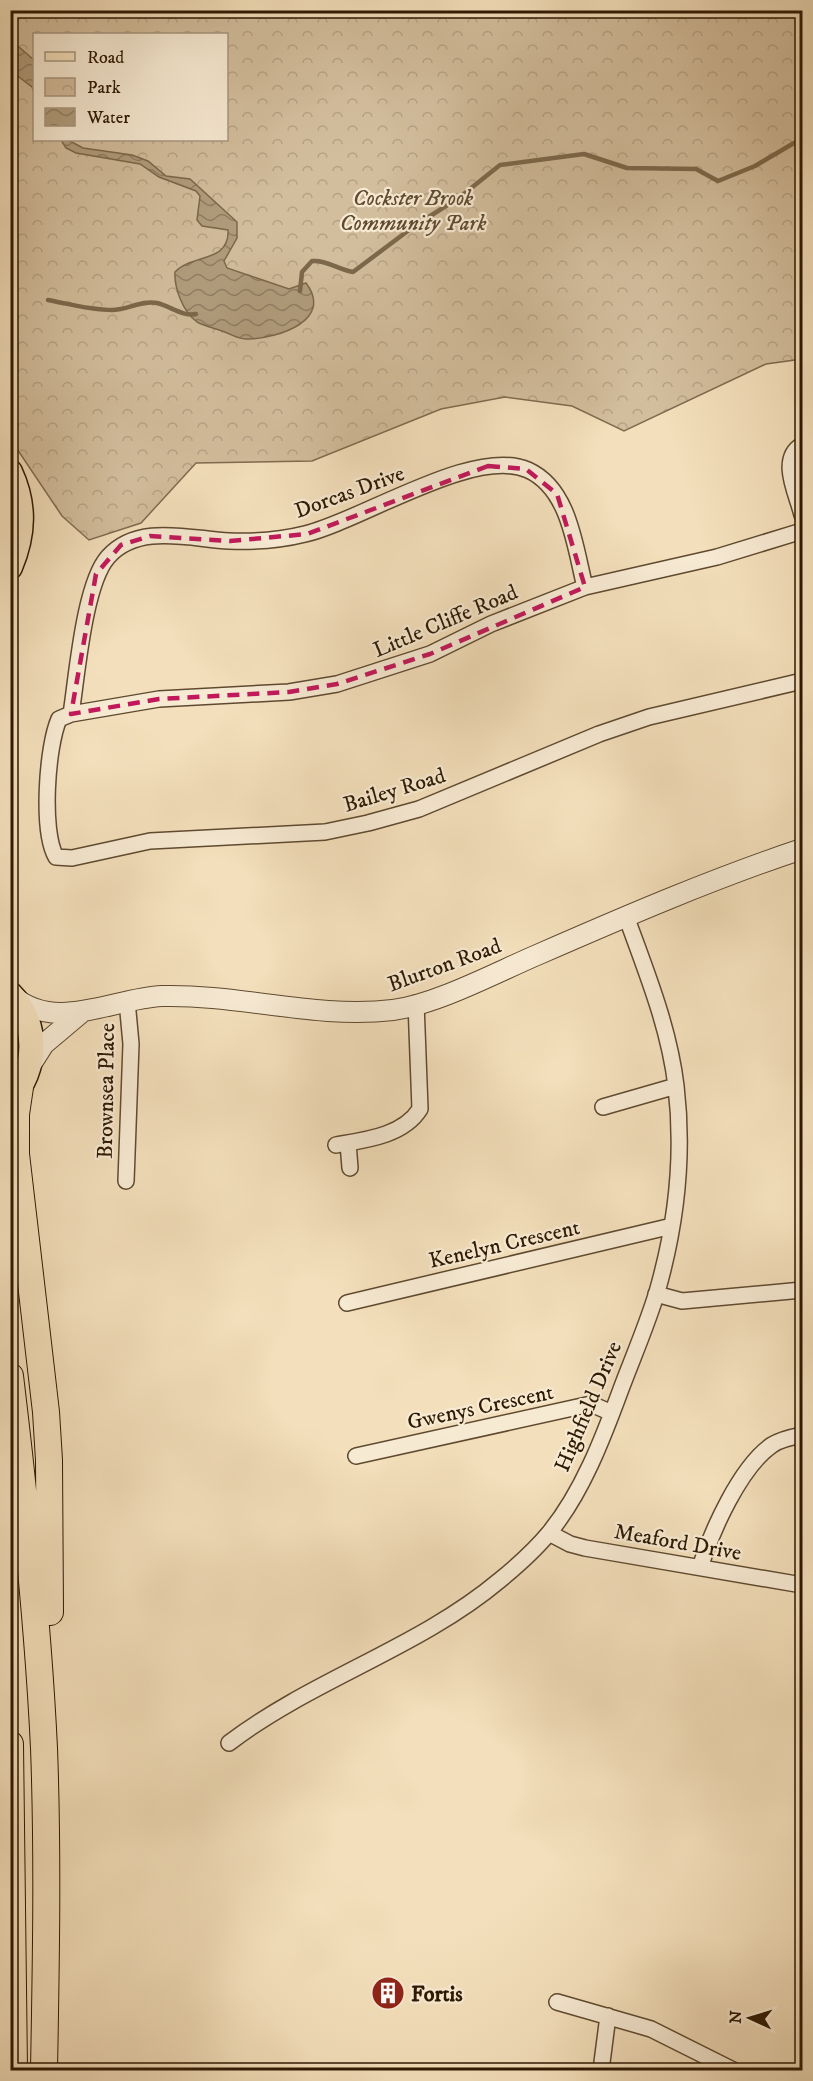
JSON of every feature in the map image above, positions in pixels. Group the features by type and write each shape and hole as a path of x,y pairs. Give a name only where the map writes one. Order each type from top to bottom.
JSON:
{"highway":[{"path":"20,1084 16,1114 16,1154 49,1460 50,1635 44,1747"},
{"path":"10,1376 28,1533 44,1747 46,1844 44,2070"},
{"path":"10,1744 14,2070"}],"main road":[{"path":"10,472 21,504 10,583"},
{"path":"12,995 30,1026 32,1052 20,1084"}],"street":[{"path":"802,445 792,454 790,468 802,515"},
{"name":"Dorcas Drive","path":"70,714 96,574 121,545 150,536 230,541 307,534 377,504 462,473 488,466 508,466 526,469 541,477 557,494 568,518 585,587"},
{"name":"Little Cliffe Road","path":"70,714 159,699 289,692 337,684 430,654 491,624 585,587 717,557 802,531"},
{"name":"Bailey Road","path":"70,714 59,719 53,732 46,805 50,847 56,857 72,858 112,848 172,839 326,832 419,809 599,734 649,717 802,681"},
{"name":"Blurton Road","path":"12,995 21,1003 40,1010 82,1012 159,996 205,996 312,1010 395,1010 450,992 626,916 753,865 802,849"},
{"name":"Highfield Drive","path":"229,1743 274,1712 465,1606 519,1563 549,1533 581,1482 612,1413 656,1294 672,1226 678,1153 675,1086 666,1036 652,988 626,916"},
{"name":"Brownsea Place","path":"126,1181 131,1044 127,1001"},
{"path":"350,1168 342,1144 381,1136 401,1127 420,1109 416,1003"},
{"name":"Blurton Road","path":"20,1084 44,1044 82,1012"},
{"path":"603,1107 675,1086"},
{"name":"Kenelyn Crescent","path":"346,1303 672,1226"},
{"path":"656,1294 682,1301 802,1290"},
{"name":"Gwenys Crescent","path":"356,1456 591,1404 612,1413"},
{"path":"700,1567 710,1535 723,1508 762,1453 773,1444 802,1435"},
{"name":"Meaford Drive","path":"549,1533 570,1544 585,1548 802,1585"},
{"path":"557,2002 651,2029 733,2070"},
{"path":"601,2070 608,2016"}],"highlighted area":[{"path":"488,466 526,469 557,494 585,587 430,654 337,684 289,692 159,699 71,714 96,574 121,545 150,536 230,541 307,534"}],"green space":[{"name":"Cockster Brook Community Park","path":"10,11 802,11 802,359 766,364 624,431 572,406 505,397 441,409 312,461 196,463 141,523 89,540 62,516 11,440"}],"water":[{"path":"19,47 33,59 33,90 11,71 11,55"},
{"path":"62,141 70,141 83,148 132,155 148,161 166,176 190,179 237,222 237,238 224,261 227,268 289,289 306,283 313,296 313,307 308,317 288,331 261,338 246,339 197,322 180,299 175,272 190,262 208,257 223,248 227,241 228,230 202,226 197,220 200,196 196,191 159,177 140,164 76,153 66,148"}],"waterway":[{"path":"300,291 302,272 312,261 353,272 413,227 460,197 500,165 584,154 627,168 696,169 718,181 755,166 794,143 802,143"},
{"path":"48,300 112,310 151,302 186,314 196,314"}],"place":[{"name":"Fortis","path":"388,1993"}]}
